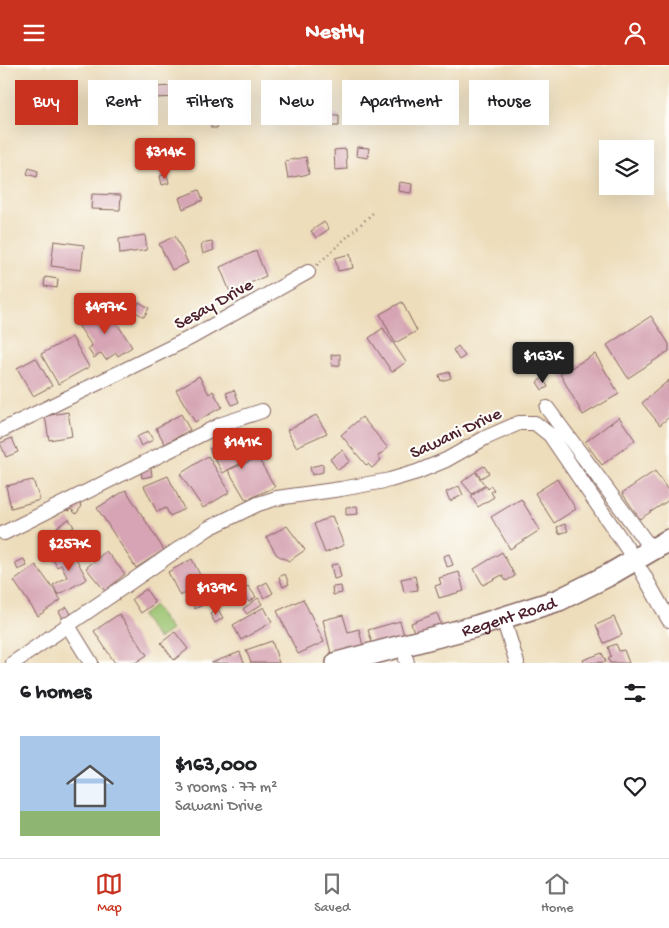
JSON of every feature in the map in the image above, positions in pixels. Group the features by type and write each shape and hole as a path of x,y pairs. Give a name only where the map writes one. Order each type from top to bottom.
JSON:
{"main road":[{"name":"Regent Road","path":"337,663 478,626 505,624 564,613 596,598 653,555"},
{"name":"Regent Road","path":"402,662 505,624"}],"street":[{"name":"Sesay Drive","path":"0,431 192,337 308,272"},
{"path":"547,408 653,555 669,620"},
{"path":"1,532 222,425 262,411"},
{"name":"Sawani Drive","path":"13,663 209,528 258,504 277,498 390,480 417,472 446,460 485,438 519,423 535,423 550,435 653,555"},
{"path":"67,624 91,663"},
{"path":"505,624 517,663"}],"path":[{"path":"308,272 375,211"}],"green space":[{"path":"154,606 171,630 158,639 141,616"}],"building":[{"path":"168,86 168,97 158,98 158,87"},
{"path":"332,115 339,115 339,126 331,126"},
{"path":"211,125 218,125 217,128 211,128"},
{"path":"357,147 369,148 368,158 356,156"},
{"path":"346,149 347,169 335,170 334,150"},
{"path":"306,157 309,174 288,178 285,161"},
{"path":"29,168 38,171 37,177 27,174"},
{"path":"167,174 169,183 162,185 160,176"},
{"path":"399,182 412,184 411,193 398,191"},
{"path":"199,190 203,200 183,209 179,198"},
{"path":"92,194 121,195 120,210 91,209"},
{"path":"324,222 329,229 316,238 311,231"},
{"path":"145,235 147,250 120,254 119,239"},
{"path":"175,236 188,263 172,270 159,244"},
{"path":"54,241 84,245 81,270 51,266"},
{"path":"212,242 214,250 203,254 201,244"},
{"path":"256,251 266,276 230,292 220,267"},
{"path":"350,254 353,268 338,271 335,258"},
{"path":"45,277 58,279 57,288 44,286"},
{"path":"139,302 149,308 144,317 134,311"},
{"path":"402,302 417,331 395,343 380,314"},
{"path":"106,306 132,347 118,356 116,353 106,360 101,353 94,358 88,349 92,346 78,325"},
{"path":"651,316 669,344 669,351 628,378 607,345"},
{"path":"383,328 406,362 392,372 369,338"},
{"path":"72,337 89,367 58,384 41,354"},
{"path":"458,346 465,356 459,360 453,350"},
{"path":"340,354 340,365 332,366 331,355"},
{"path":"595,354 619,394 583,415 560,374"},
{"path":"36,358 52,386 33,396 17,368"},
{"path":"449,372 451,378 441,381 439,375"},
{"path":"199,376 209,394 213,391 222,407 195,422 176,390"},
{"path":"543,378 548,387 542,390 537,382"},
{"path":"669,380 669,417 660,425 642,403"},
{"path":"234,390 239,402 232,405 226,393"},
{"path":"68,412 72,436 49,440 45,416"},
{"path":"181,414 190,430 165,444 156,428"},
{"path":"316,415 327,433 296,447 287,430"},
{"path":"362,417 388,448 378,456 381,460 372,468 368,464 366,465 341,435"},
{"path":"619,417 635,440 602,465 585,442"},
{"path":"148,431 153,440 141,446 137,437"},
{"path":"12,438 18,452 6,457 0,443"},
{"path":"237,439 246,460 223,473 209,449"},
{"path":"342,450 350,461 338,470 330,459"},
{"path":"208,456 230,492 203,508 180,474"},
{"path":"258,458 275,487 246,500 228,470"},
{"path":"323,464 323,472 312,475 310,467"},
{"path":"484,466 489,473 481,478 476,471"},
{"path":"151,468 152,476 142,478 141,470"},
{"path":"655,471 669,492 669,500 640,519 622,493"},
{"path":"475,472 485,485 472,494 462,482"},
{"path":"168,476 184,509 170,516 166,508 157,512 144,486"},
{"path":"557,479 576,509 554,523 535,493"},
{"path":"33,480 40,500 11,508 6,486"},
{"path":"459,486 463,495 450,501 446,492"},
{"path":"486,486 488,489 491,486 494,490 491,492 494,497 478,507 471,496"},
{"path":"126,490 164,550 136,568 97,508"},
{"path":"521,499 540,530 510,549 491,517"},
{"path":"77,501 82,506 76,514 71,509 68,511 66,509"},
{"path":"357,506 358,514 346,515 346,507"},
{"path":"332,516 344,545 325,553 314,524"},
{"path":"69,519 74,527 62,535 57,527"},
{"path":"565,524 568,531 559,534 557,527"},
{"path":"287,526 305,550 289,561 277,555 266,537"},
{"path":"71,549 87,579 58,595 53,585 67,577 61,565 57,567 53,559"},
{"path":"106,551 125,574 105,591 86,568"},
{"path":"502,552 515,576 506,581 502,575 483,585 474,569"},
{"path":"449,554 453,565 447,567 444,556"},
{"path":"24,559 27,566 18,570 15,563"},
{"path":"192,559 204,583 180,596 168,572"},
{"path":"338,564 341,577 334,579 331,565"},
{"path":"36,565 61,600 38,616 14,581"},
{"path":"459,572 464,591 439,598 435,586 441,584 439,578"},
{"path":"285,574 289,584 283,587 279,577"},
{"path":"415,576 418,590 404,592 401,579"},
{"path":"267,582 273,593 264,598 258,587"},
{"path":"248,586 256,597 249,602 241,591"},
{"path":"341,586 342,593 333,595 332,587"},
{"path":"146,589 155,603 141,613 132,599"},
{"path":"193,590 202,605 195,609 187,594"},
{"path":"258,598 262,604 247,614 243,609"},
{"path":"303,599 324,642 298,654 277,611"},
{"path":"67,607 71,614 63,619 59,611"},
{"path":"264,607 272,622 241,640 233,625"},
{"path":"218,609 223,618 215,623 210,614"},
{"path":"437,613 443,629 416,639 411,623"},
{"path":"119,614 147,655 135,663 115,663 94,631"},
{"path":"343,615 348,632 359,629 363,646 331,654 323,620"},
{"path":"614,617 622,635 604,643 596,625"},
{"path":"400,621 406,643 375,652 368,630"},
{"path":"175,632 188,649 174,660 161,643"},
{"path":"272,641 279,663 251,663 246,650"},
{"path":"616,644 619,651 624,650 629,663 610,663 608,658 611,656 608,647"},
{"path":"240,652 244,663 211,663"},
{"path":"602,653 606,662 584,663 583,660"}]}
